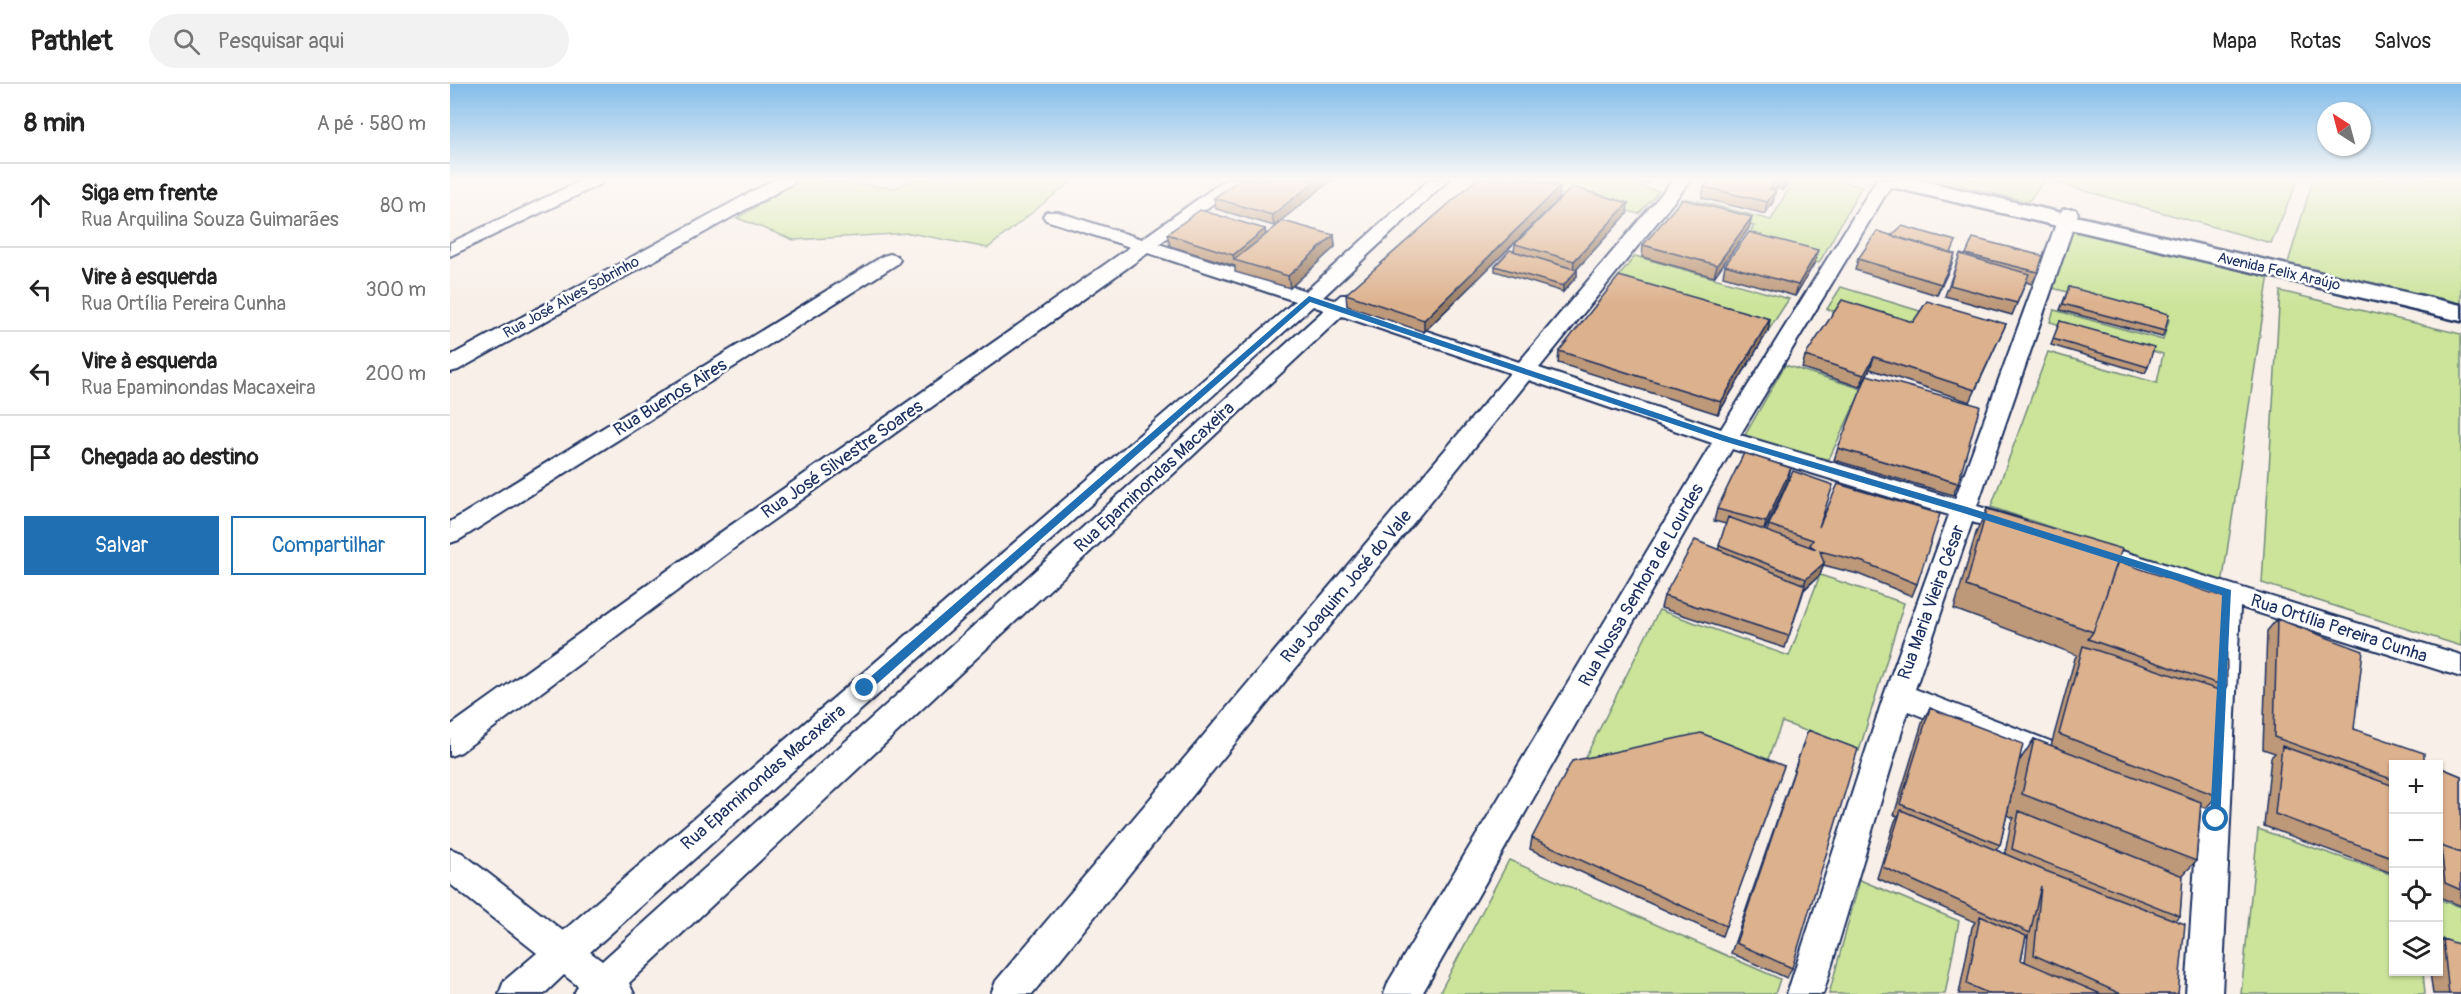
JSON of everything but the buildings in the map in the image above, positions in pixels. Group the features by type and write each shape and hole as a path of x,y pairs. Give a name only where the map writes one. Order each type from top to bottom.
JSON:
{"main road":[{"name":"Avenida Felix Araújo","path":"2086,221 2461,313"},
{"name":"Avenida Felix Araújo","path":"2088,221 2461,303"}],"street":[{"path":"450,250 509,221"},
{"name":"Rua José Alves Sobrinho","path":"450,364 710,221"},
{"name":"Rua Ortília Pereira Cunha","path":"1069,221 1338,308 1726,439 1964,510 2461,666"},
{"name":"Rua José Silvestre Soares","path":"450,743 736,534 1179,221"},
{"name":"Rua Epaminondas Macaxeira","path":"517,994 1309,299 1394,221"},
{"name":"Rua Joaquim José do Vale","path":"1009,994 1648,221"},
{"name":"Rua Nossa Senhora de Lourdes","path":"1402,994 1726,439 1860,221"},
{"name":"Rua Maria Vieira César","path":"1805,994 1898,695 2066,221"},
{"name":"Rua Buenos Aires","path":"450,534 890,260"},
{"name":"Rua Epaminondas Macaxeira","path":"604,991 1364,284"},
{"path":"2204,994 2216,819 2227,592"},
{"path":"1898,695 2084,768"},
{"path":"2183,807 2216,819"},
{"path":"450,864 563,952 604,991"}],"green space":[{"path":"746,221 1021,221 988,248 910,233 794,240"},
{"path":"1735,221 1842,221 1819,263 1743,244 1754,226"},
{"path":"2194,221 2280,221 2271,243"},
{"path":"2300,221 2461,221 2461,315 2285,273"},
{"path":"2073,225 2269,274 2222,585 1991,507 2048,352 2157,383 2163,354 2050,322 2054,310 2163,340 2169,320 2049,287"},
{"path":"1635,256 1789,299 1768,331 1612,285"},
{"path":"1841,287 1923,312 1909,334 1827,309"},
{"path":"2280,291 2461,334 2461,646 2262,583"},
{"path":"1785,365 1862,389 1827,463 1744,437"},
{"path":"1820,575 1904,603 1859,751 1782,722 1765,767 1581,766 1659,610 1789,656"},
{"path":"2258,829 2389,874 2389,976 2423,976 2425,994 2241,994"},
{"path":"1509,860 1780,979 1775,994 1439,994"},
{"path":"1860,880 1959,921 1945,994 1829,994"},
{"path":"2443,901 2461,907 2461,955 2443,948"}],"route":[{"path":"865,688 1309,299 1726,439 2227,592 2216,819"}]}
